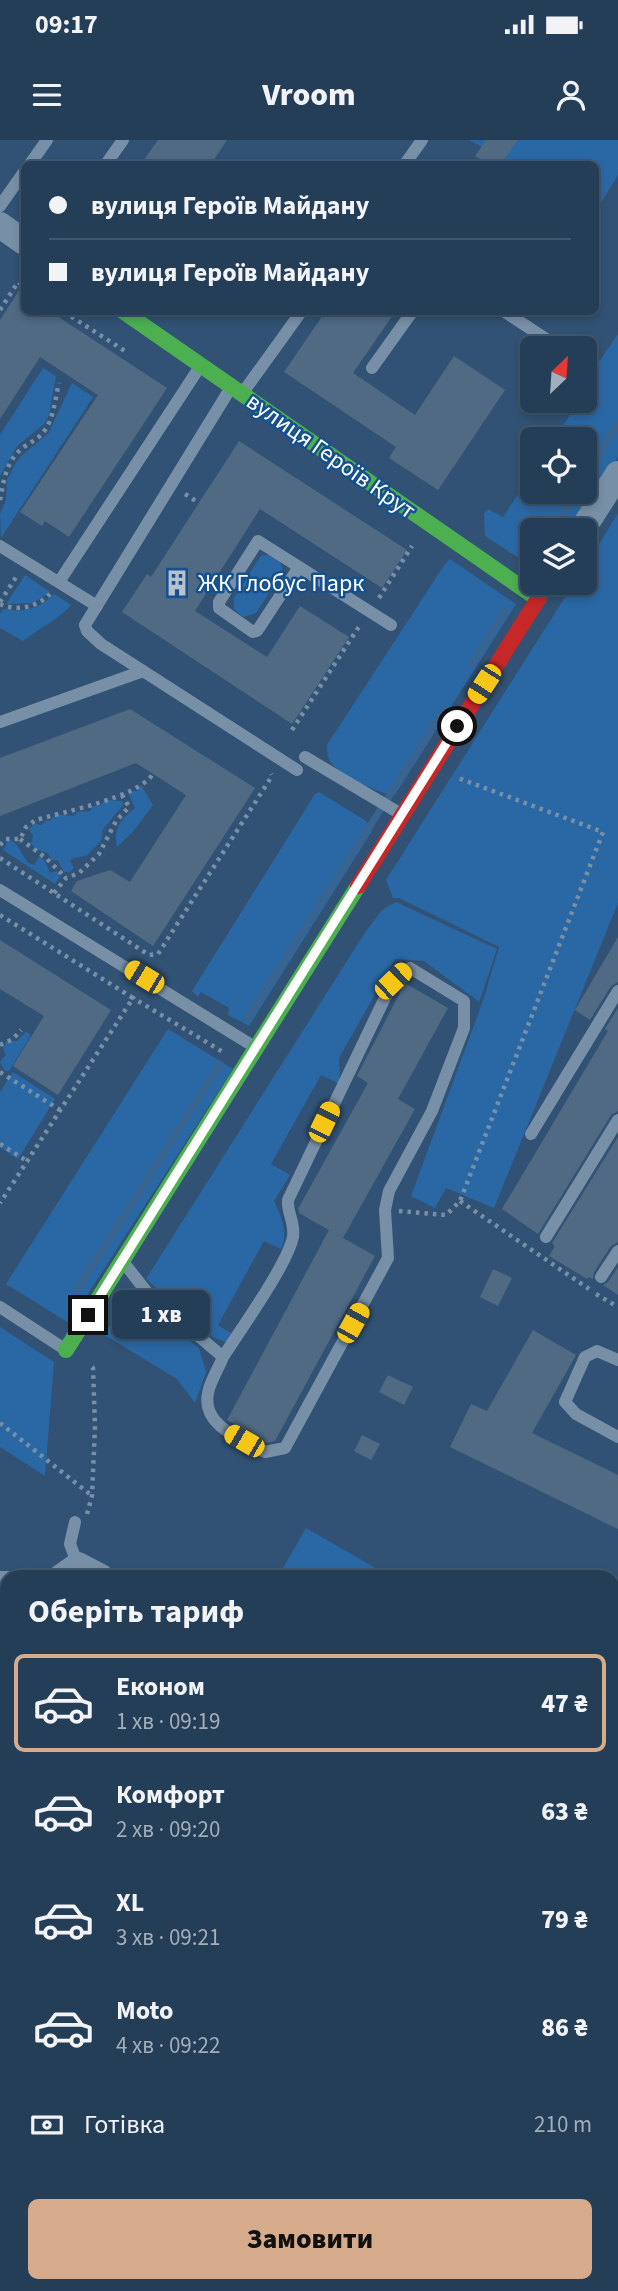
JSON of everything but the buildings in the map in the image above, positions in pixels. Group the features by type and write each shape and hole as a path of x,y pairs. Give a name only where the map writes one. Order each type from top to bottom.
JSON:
{"street":[{"path":"1,222 21,239"},
{"name":"вулиця Героїв Крут","path":"128,315 538,599"},
{"path":"590,518 618,474"},
{"path":"66,1350 245,1064 398,812 430,768 540,595"}],"lane":[{"path":"32,161 47,140"},
{"path":"108,161 123,140"},
{"path":"407,161 422,140"},
{"path":"1,222 21,179"},
{"path":"297,770 101,644 87,631 85,625 237,390 299,315"},
{"path":"372,368 410,315"},
{"path":"510,315 542,336"},
{"path":"57,585 201,365"},
{"path":"299,567 257,631 253,632 219,608 219,602 258,541 391,625"},
{"path":"0,546 57,585 97,606"},
{"path":"0,722 143,671"},
{"path":"305,757 398,812"},
{"path":"0,890 255,1047"},
{"path":"410,968 464,1001 464,1028 432,1111 389,1191 385,1210 388,1258 285,1448 265,1452 223,1429 211,1418 207,1394 223,1357 282,1263 292,1240 294,1222 287,1209 288,1200 393,981 410,968"},
{"path":"531,1134 618,991"},
{"path":"546,1237 618,1120"},
{"path":"601,1277 618,1251"},
{"path":"122,1260 146,1290 223,1357"},
{"path":"0,1307 66,1350"},
{"path":"618,1360 597,1352 585,1357 565,1402 576,1414 618,1437"},
{"path":"75,1522 70,1544 85,1570"}],"path":[{"path":"0,310 18,282 21,284"},
{"path":"69,315 128,353"},
{"path":"0,500 2,482 15,456 39,439 51,419 59,383"},
{"path":"379,598 412,545 401,538"},
{"path":"22,567 0,603 10,608 28,606 47,598 57,585"},
{"path":"292,730 362,624"},
{"path":"151,966 272,776 268,767"},
{"path":"385,1210 446,1214 460,1201 603,832 430,768"},
{"path":"20,839 26,827 36,820 122,795 148,781 152,775"},
{"path":"54,893 66,878 79,873 99,854 116,821 129,807 122,795"},
{"path":"0,845 6,839 20,839 46,858 66,878"},
{"path":"0,858 149,955 158,954"},
{"path":"0,915 245,1064"},
{"path":"0,1203 133,998"},
{"path":"0,1045 21,1030"},
{"path":"0,1072 60,1110"},
{"path":"0,1144 27,1161"},
{"path":"460,1201 618,1307"},
{"path":"66,1350 93,1368 95,1426 92,1496 89,1513 75,1522"},
{"path":"0,1423 92,1496"}],"shaded area":[{"path":"469,140 618,140 618,175 599,206 599,161 508,161"},
{"path":"618,334 618,457 597,491 597,427 562,427 571,413 597,413 597,365"},
{"path":"43,368 56,376 49,415 44,424 17,446 0,476 0,435"},
{"path":"72,383 93,397 1,538 0,514 6,500 7,480 21,456 48,434"},
{"path":"520,491 520,504 589,504 580,518 520,518 520,559 485,536 484,514 488,509 503,517"},
{"path":"618,513 618,903 494,1208 446,1188 435,1208 411,1196 484,998 499,947 399,898 393,898 386,880 566,595 597,595 597,547"},
{"path":"263,555 277,559 282,573 256,613 243,617 234,609 234,598"},
{"path":"450,559 516,604 395,795 381,792 332,764 327,745"},
{"path":"25,575 50,592 33,603 6,604"},
{"path":"54,594 71,605 60,616 23,641 0,628 0,614 3,609 30,609"},
{"path":"141,785 153,805 132,833 117,847 116,834 119,824 135,808 128,792 138,791"},
{"path":"319,792 366,821 372,831 249,1026 228,1015 229,1008 201,992 198,997 192,991 315,794"},
{"path":"105,800 122,801 124,804 103,829 101,841 86,856 70,861 74,868 70,872 64,872 58,860 51,860 48,853 31,844 33,836 29,829 35,824 42,825 56,814 74,816 77,812 90,811 93,806 100,806"},
{"path":"9,839 16,844 28,863 34,865 40,856 50,873 57,871 60,877 55,884 3,850"},
{"path":"396,902 497,949 479,1002 424,961 395,959 339,1058 340,1084 321,1075 271,1164 290,1175 274,1201 283,1225 283,1243 281,1249 264,1241 218,1325 234,1335 225,1342 213,1337 146,1279 364,934 382,910"},
{"path":"168,1029 233,1069 69,1323 6,1284"},
{"path":"26,1032 31,1035 9,1071 5,1071 0,1062 6,1055 3,1048 7,1041 17,1041"},
{"path":"13,1072 55,1099 18,1159 0,1147 0,1092"},
{"path":"135,1294 157,1313 158,1317 199,1348 206,1372 195,1403 177,1379 103,1334"},
{"path":"0,1327 54,1362 45,1476 0,1447"},
{"path":"306,1528 379,1570 282,1570"}],"waterway":[{"path":"597,458 617,424"},
{"path":"562,518 571,504"},
{"path":"472,664 506,609"},
{"path":"247,1019 444,710"},
{"path":"78,1289 220,1064"}],"traffic: fast":[{"path":"128,315 538,599"},
{"path":"66,1350 358,886"}],"traffic: jam":[{"path":"358,886 540,595"}],"place":[{"name":"ЖК Глобус Парк","path":"177,583"}],"route":[{"path":"88,1315 457,726"}]}
